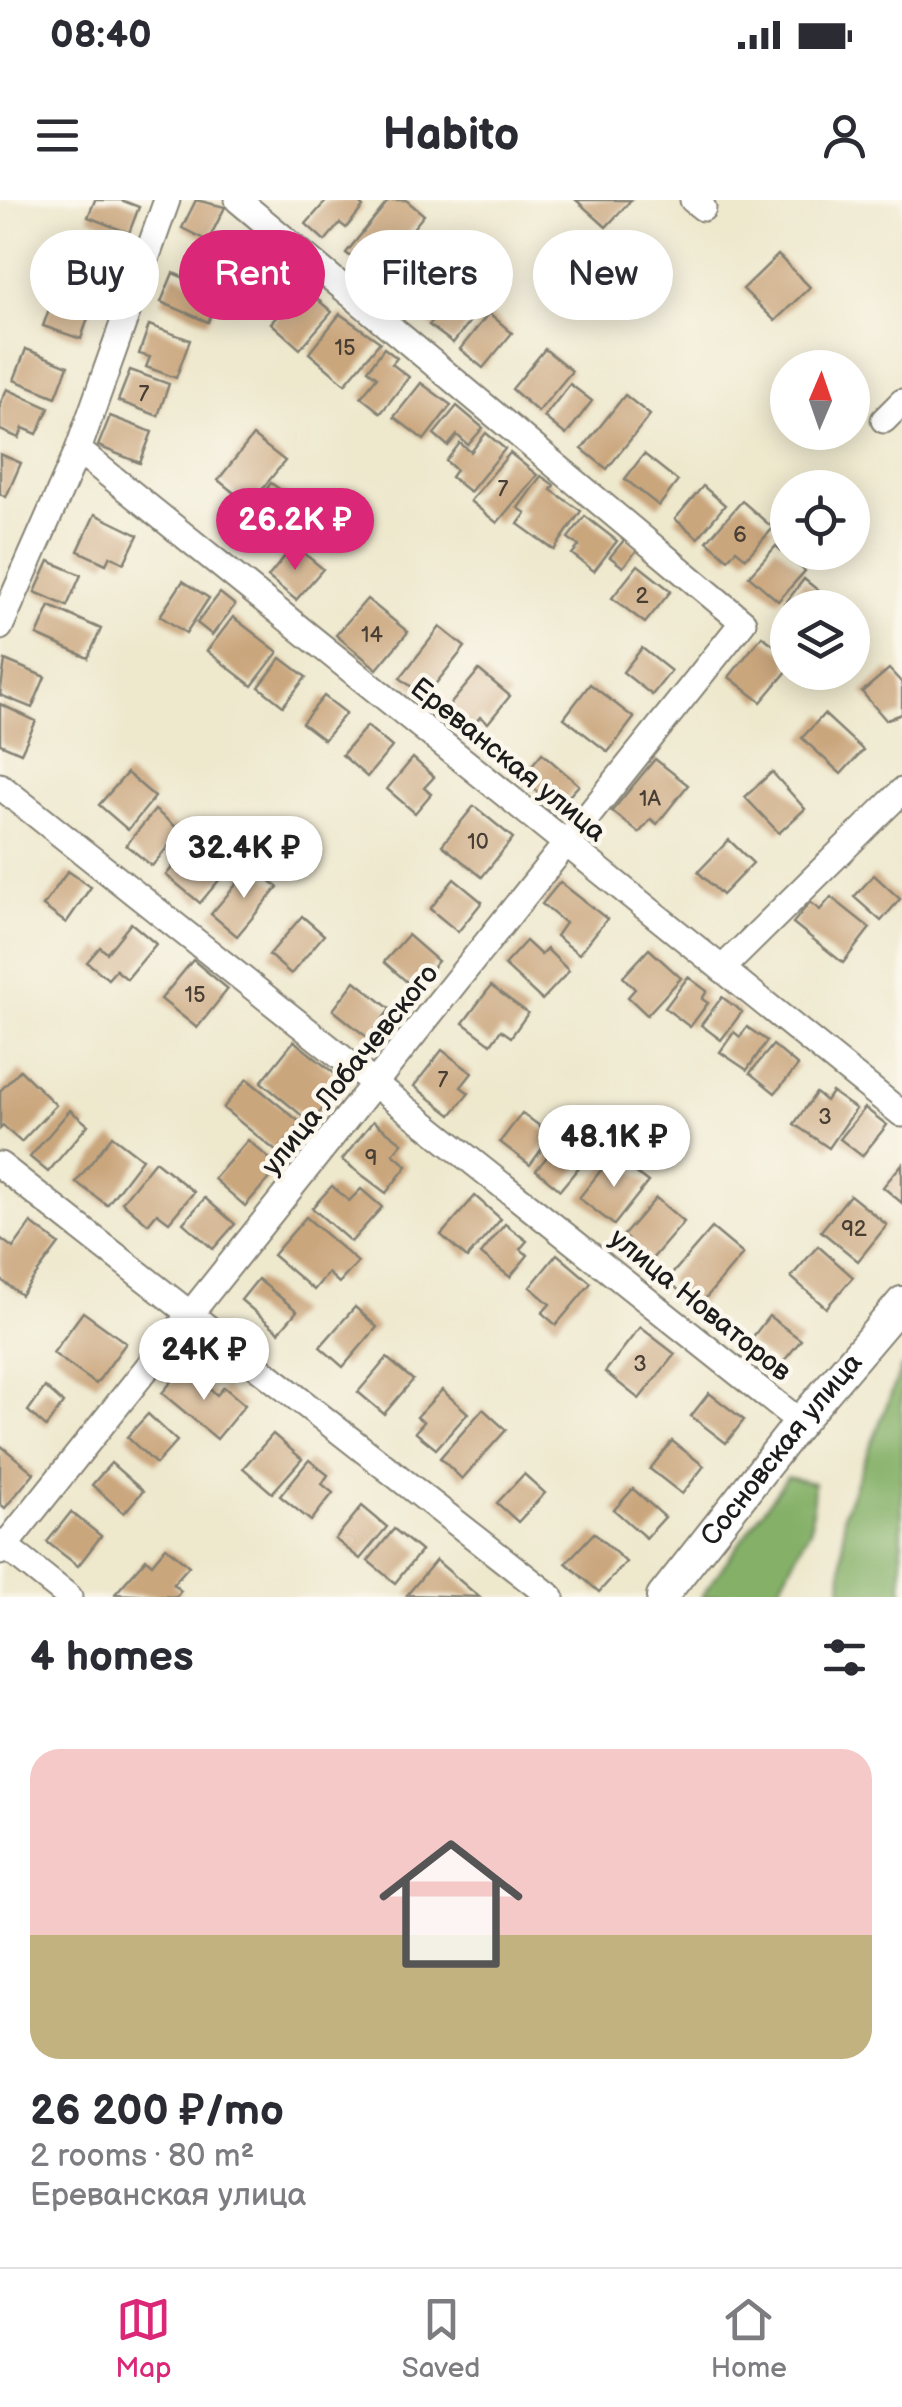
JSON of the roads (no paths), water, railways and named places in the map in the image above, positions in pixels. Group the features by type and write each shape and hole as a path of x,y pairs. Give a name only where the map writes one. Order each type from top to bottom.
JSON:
{"street":[{"path":"0,627 78,450 167,200"},
{"name":"улица Лобачевского","path":"2,1547 743,622 238,200"},
{"name":"Ереванская улица","path":"78,450 902,1114"},
{"name":"улица Новаторов","path":"0,786 800,1422"},
{"path":"722,969 902,791"},
{"path":"0,1165 551,1597"},
{"name":"Сосновская улица","path":"662,1597 800,1422 902,1302"},
{"path":"2,1547 70,1597"}]}
